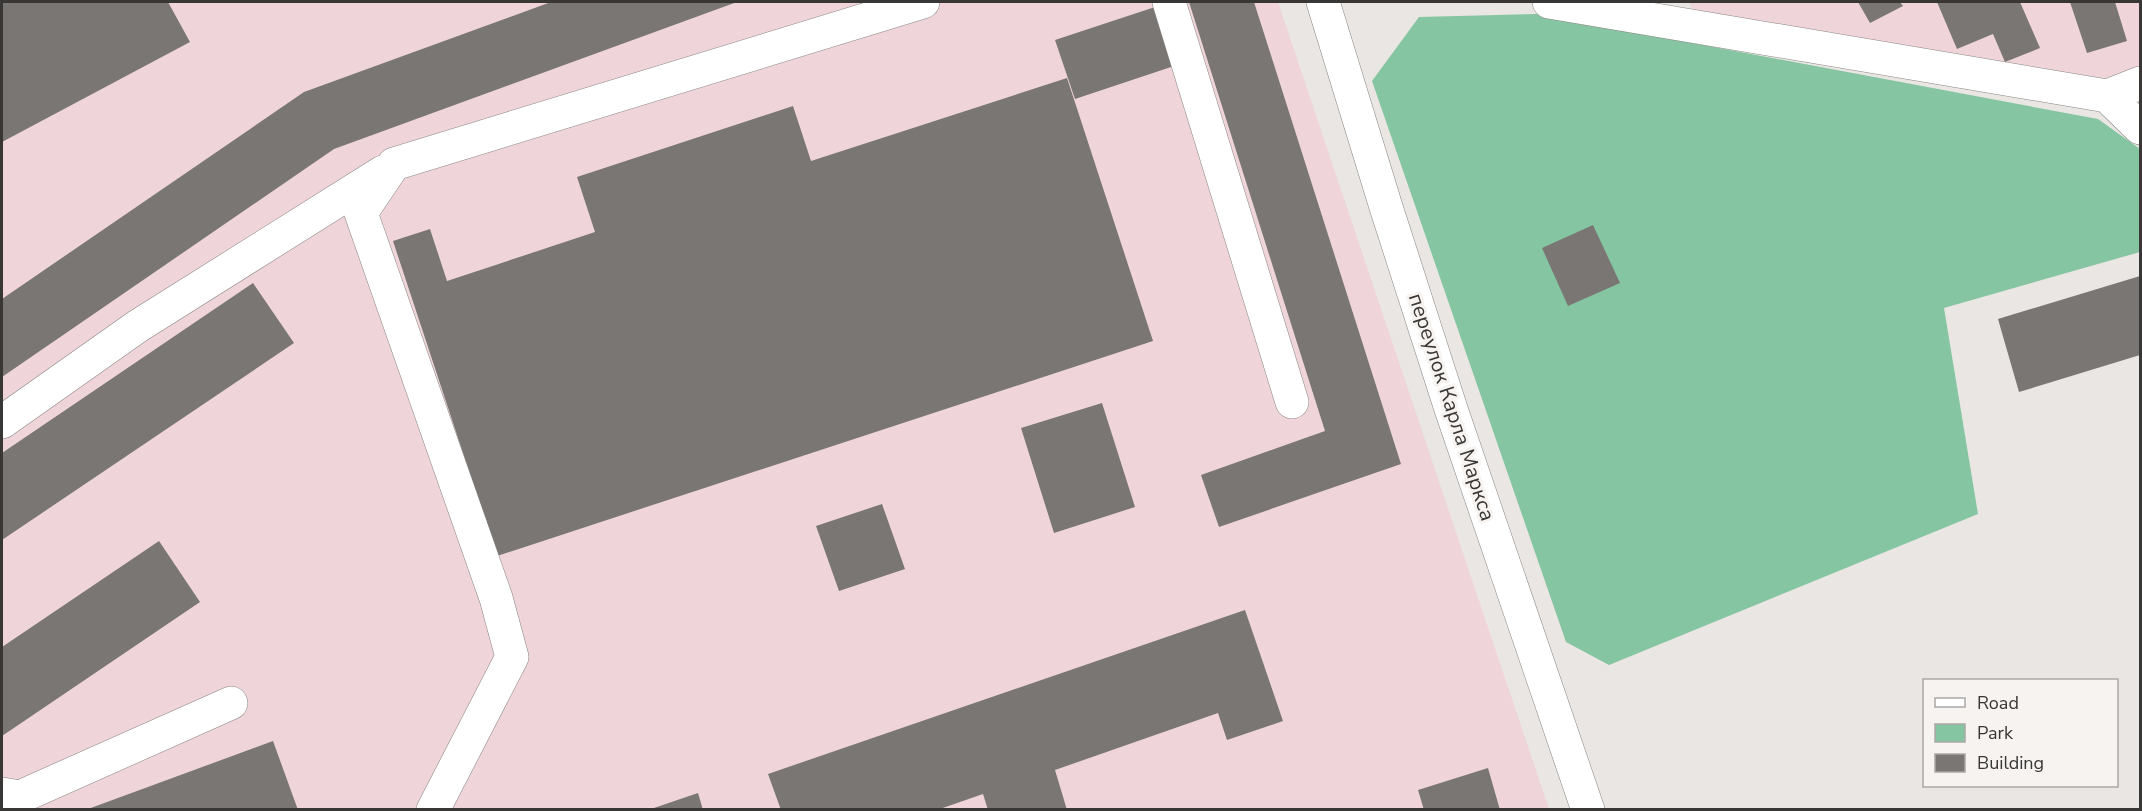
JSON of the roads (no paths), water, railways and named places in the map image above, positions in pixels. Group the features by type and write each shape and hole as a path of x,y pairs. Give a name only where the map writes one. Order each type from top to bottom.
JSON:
{"street":[{"path":"2,422 138,326 394,164 922,2"},
{"path":"1169,2 1292,402"},
{"name":"переулок Карла Маркса","path":"1323,2 1444,387 1588,810"},
{"path":"1549,2 2107,96 2140,83"},
{"path":"2107,96 2140,128"},
{"path":"394,164 361,213 496,598 512,657 433,810"},
{"path":"2,794 20,797 231,703"}]}
